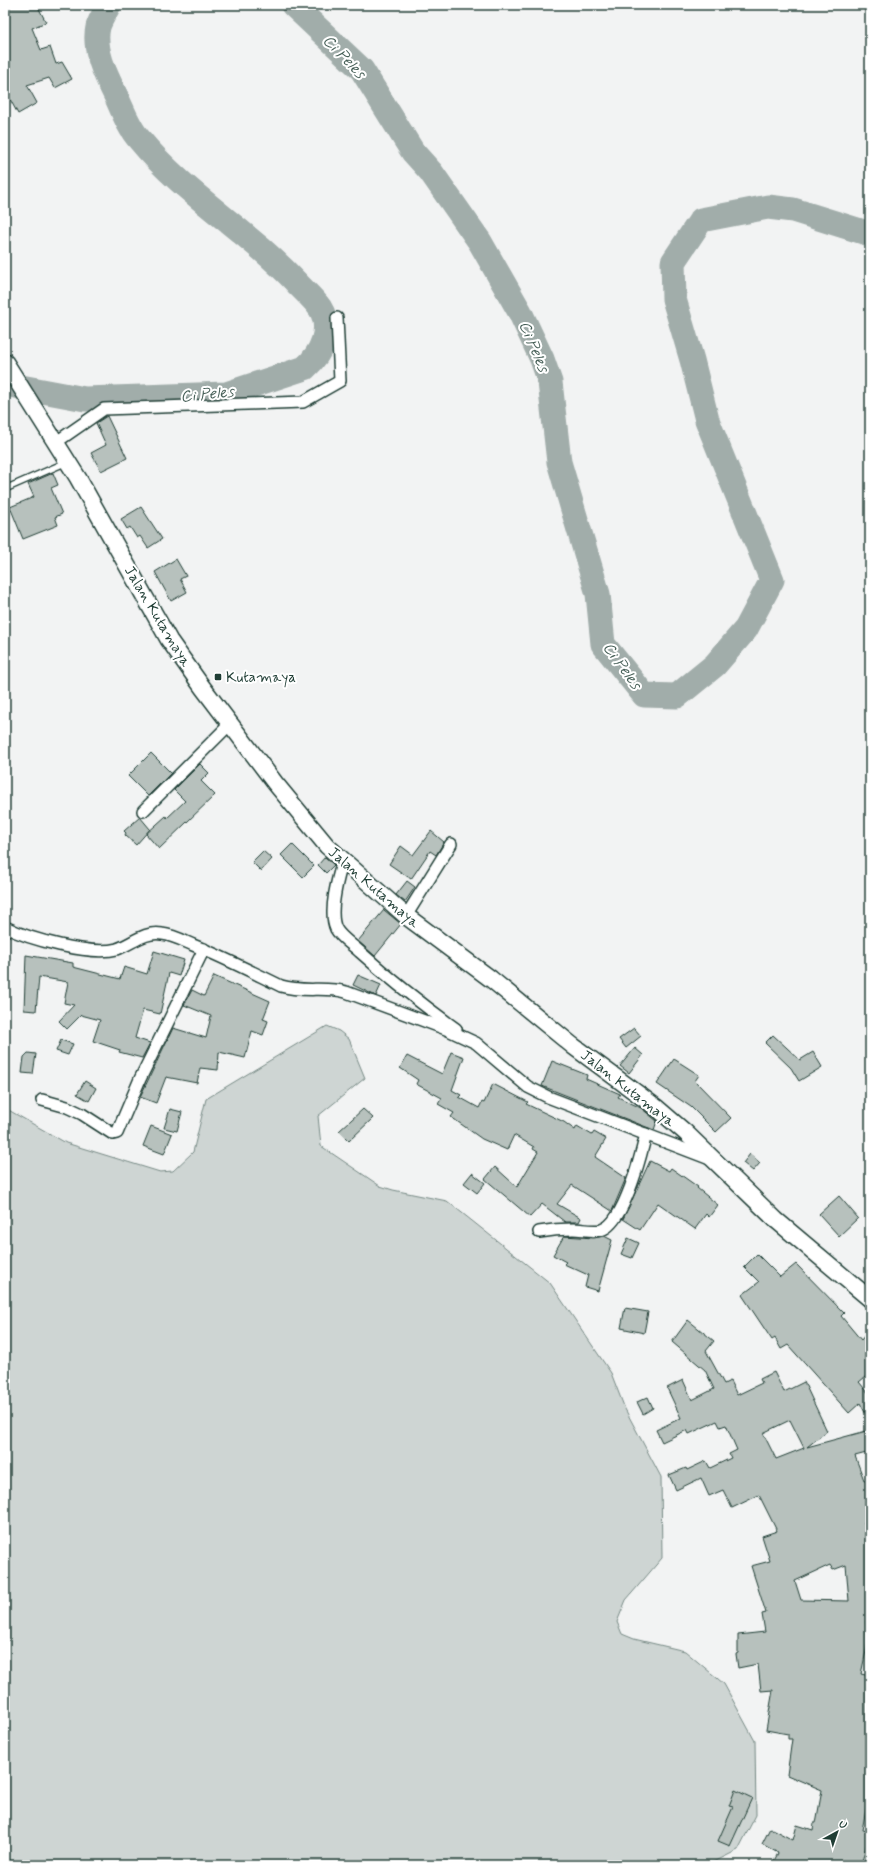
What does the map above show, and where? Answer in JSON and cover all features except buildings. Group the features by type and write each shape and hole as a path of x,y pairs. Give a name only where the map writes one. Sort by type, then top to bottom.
{"main road":[{"name":"Jalan Kutamaya","path":"5,362 67,462 169,640 230,724 328,846 406,916 491,979 573,1046 657,1108 716,1161 776,1220 870,1299"}],"street":[{"path":"55,443 104,409 303,402 340,381 337,318"},
{"path":"143,811 230,724"},
{"path":"406,916 451,844"},
{"path":"343,860 336,886 334,904 336,928 377,968 442,1019 491,1054 528,1087 548,1097 716,1161"},
{"path":"5,927 27,937 88,950 101,951 116,949 140,937 150,934 162,934 204,949 281,986 292,989 335,989 346,992 460,1035 476,1043"},
{"path":"42,1100 67,1107 82,1114 110,1133 118,1133 140,1078 204,949"},
{"path":"539,1232 557,1229 600,1230 608,1226 622,1207 634,1180 646,1134"}],"lane":[{"path":"5,489 67,462"}],"shaded area":[{"path":"327,1026 339,1031 349,1039 365,1078 318,1116 321,1146 380,1186 447,1201 550,1283 611,1373 625,1409 661,1477 662,1558 626,1600 617,1622 622,1634 634,1639 685,1651 724,1684 755,1741 756,1815 738,1850 708,1865 5,1865 5,1108 66,1143 160,1172 173,1171 193,1152 206,1099"}],"waterway":[{"name":"Ci Peles","path":"5,384 85,399 226,394 305,368 316,356 323,341 325,333 324,316 315,301 257,245 176,177 157,159 135,134 107,78 97,44 98,27 109,5"},
{"name":"Ci Peles","path":"293,5 362,70 413,152 431,172 480,242 520,312 542,359 550,382 559,462 598,594 603,644 644,695 677,696 715,665 746,629 772,580 707,420 692,360 674,299 673,262 701,220 768,207 793,210 870,234"}],"place":[{"name":"Kutamaya","path":"218,677"}]}
